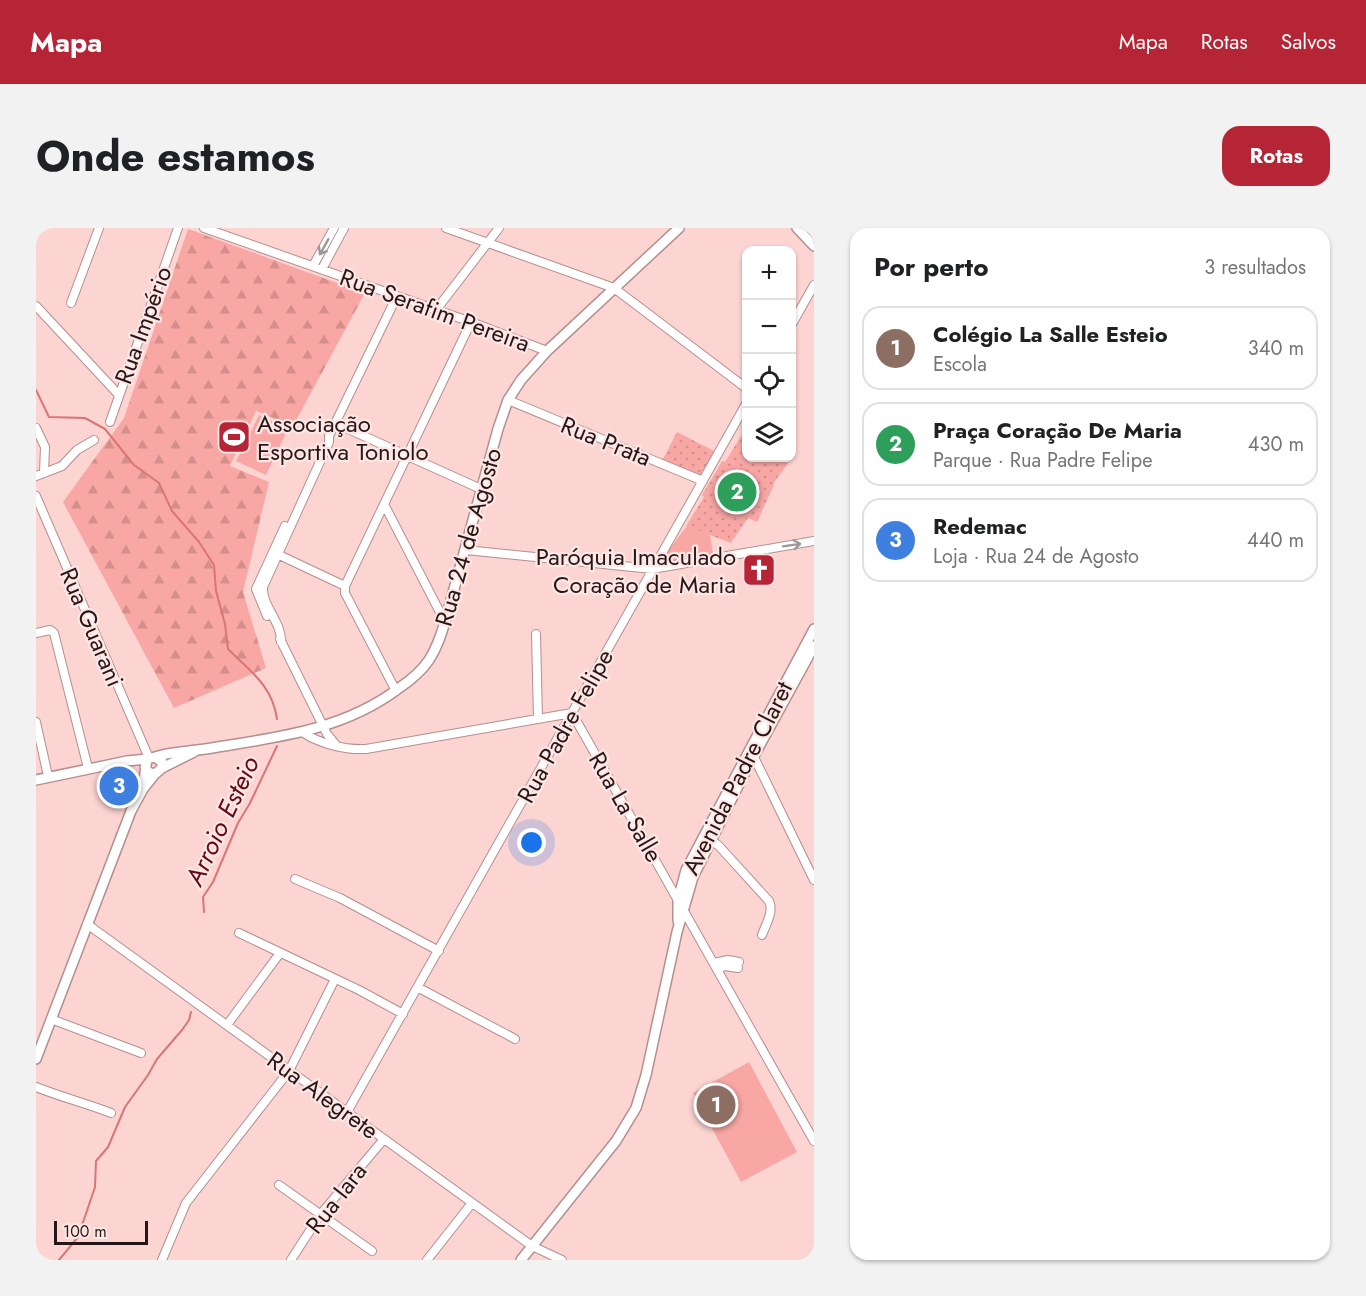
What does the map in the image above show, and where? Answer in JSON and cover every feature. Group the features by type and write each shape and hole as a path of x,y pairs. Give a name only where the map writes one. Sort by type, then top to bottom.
{"main road":[{"name":"Rua 24 de Agosto","path":"143,789 148,761 171,752 196,751 325,726 361,712 417,675 436,648 445,622 508,400 521,380 547,351 679,228"},
{"path":"797,228 814,246"},
{"name":"Avenida Padre Claret","path":"521,1260 616,1141 636,1108 646,1075 677,932 693,877 814,629"},
{"name":"Avenida Padre Claret","path":"761,737 813,654"},
{"name":"Rua 24 de Agosto","path":"37,1055 130,811 143,789 158,771 196,751"},
{"name":"Avenida Padre Claret","path":"677,932 678,900 686,870 751,759"},
{"path":"36,780 127,761 148,761 162,762 158,771 148,772 148,761"}],"street":[{"path":"71,303 99,228"},
{"name":"Rua Império","path":"110,422 178,228"},
{"name":"Rua Serafim Pereira","path":"204,228 547,351"},
{"path":"313,266 334,228"},
{"path":"322,269 344,228"},
{"path":"446,228 614,288 742,384"},
{"path":"436,310 499,228"},
{"path":"796,317 814,285"},
{"path":"336,745 329,738 325,726 261,605 260,588 335,423 397,296"},
{"path":"36,306 118,394"},
{"path":"396,691 345,593 345,586 471,322"},
{"name":"Rua Prata","path":"508,400 703,481"},
{"name":"Rua Padre Felipe","path":"348,1112 745,408"},
{"path":"335,423 483,490"},
{"path":"36,428 45,447 40,474"},
{"path":"40,474 62,466 77,450 94,440"},
{"name":"Rua Guarani","path":"36,496 148,761"},
{"path":"385,506 445,622"},
{"path":"466,550 652,569 814,541"},
{"path":"276,554 345,586"},
{"path":"36,633 50,630 54,633 88,768"},
{"path":"536,634 538,719"},
{"path":"302,732 312,738 336,745 366,749 572,713"},
{"name":"Rua La Salle","path":"572,713 814,1141"},
{"path":"36,722 48,776"},
{"path":"751,759 814,880"},
{"path":"710,840 718,845 772,907 762,935"},
{"path":"295,879 340,898 439,951"},
{"name":"Rua Alegrete","path":"87,924 532,1246 562,1260"},
{"path":"239,933 403,1014"},
{"path":"227,1025 280,953"},
{"path":"716,966 728,960 739,965"},
{"path":"162,1260 186,1203 288,1071 335,979"},
{"path":"418,988 515,1039"},
{"path":"51,1019 141,1053"},
{"path":"36,1087 58,1097 71,1098 111,1113"},
{"name":"Rua Iara","path":"291,1260 320,1215 384,1139"},
{"path":"279,1185 372,1251"},
{"path":"427,1260 472,1203"}],"green space":[{"path":"188,229 365,293 293,426 256,411 230,466 269,482 243,592 266,668 174,708 63,502 124,418"},
{"path":"259,415 288,429 266,475 236,461"},
{"path":"677,432 716,452 702,478 662,461"},
{"path":"742,434 742,462 789,462 773,484 757,522 748,518 731,543 686,526 722,461 725,462"},
{"path":"687,526 710,535 713,554 658,564"},
{"path":"749,1062 797,1152 741,1182 693,1093"}],"waterway":[{"name":"Arroio Esteio","path":"36,390 49,417 85,418 105,429 134,465 159,483 172,511 199,542 214,565 216,591 225,624 228,649 265,688 277,719"},
{"name":"Arroio Esteio","path":"204,912 203,897 213,882 238,823 277,746"},
{"name":"Arroio Esteio","path":"59,1260 78,1237 95,1187 96,1161 108,1147 125,1107 157,1059 189,1020 191,1012"}],"place":[{"name":"Associação Esportiva Toniolo","path":"234,437"},
{"name":"Praça Coração De Maria","path":"737,492"},
{"name":"Paróquia Imaculado Coração de Maria","path":"759,570"},
{"name":"Redemac","path":"119,786"},
{"name":"Colégio La Salle Esteio","path":"716,1105"}]}
